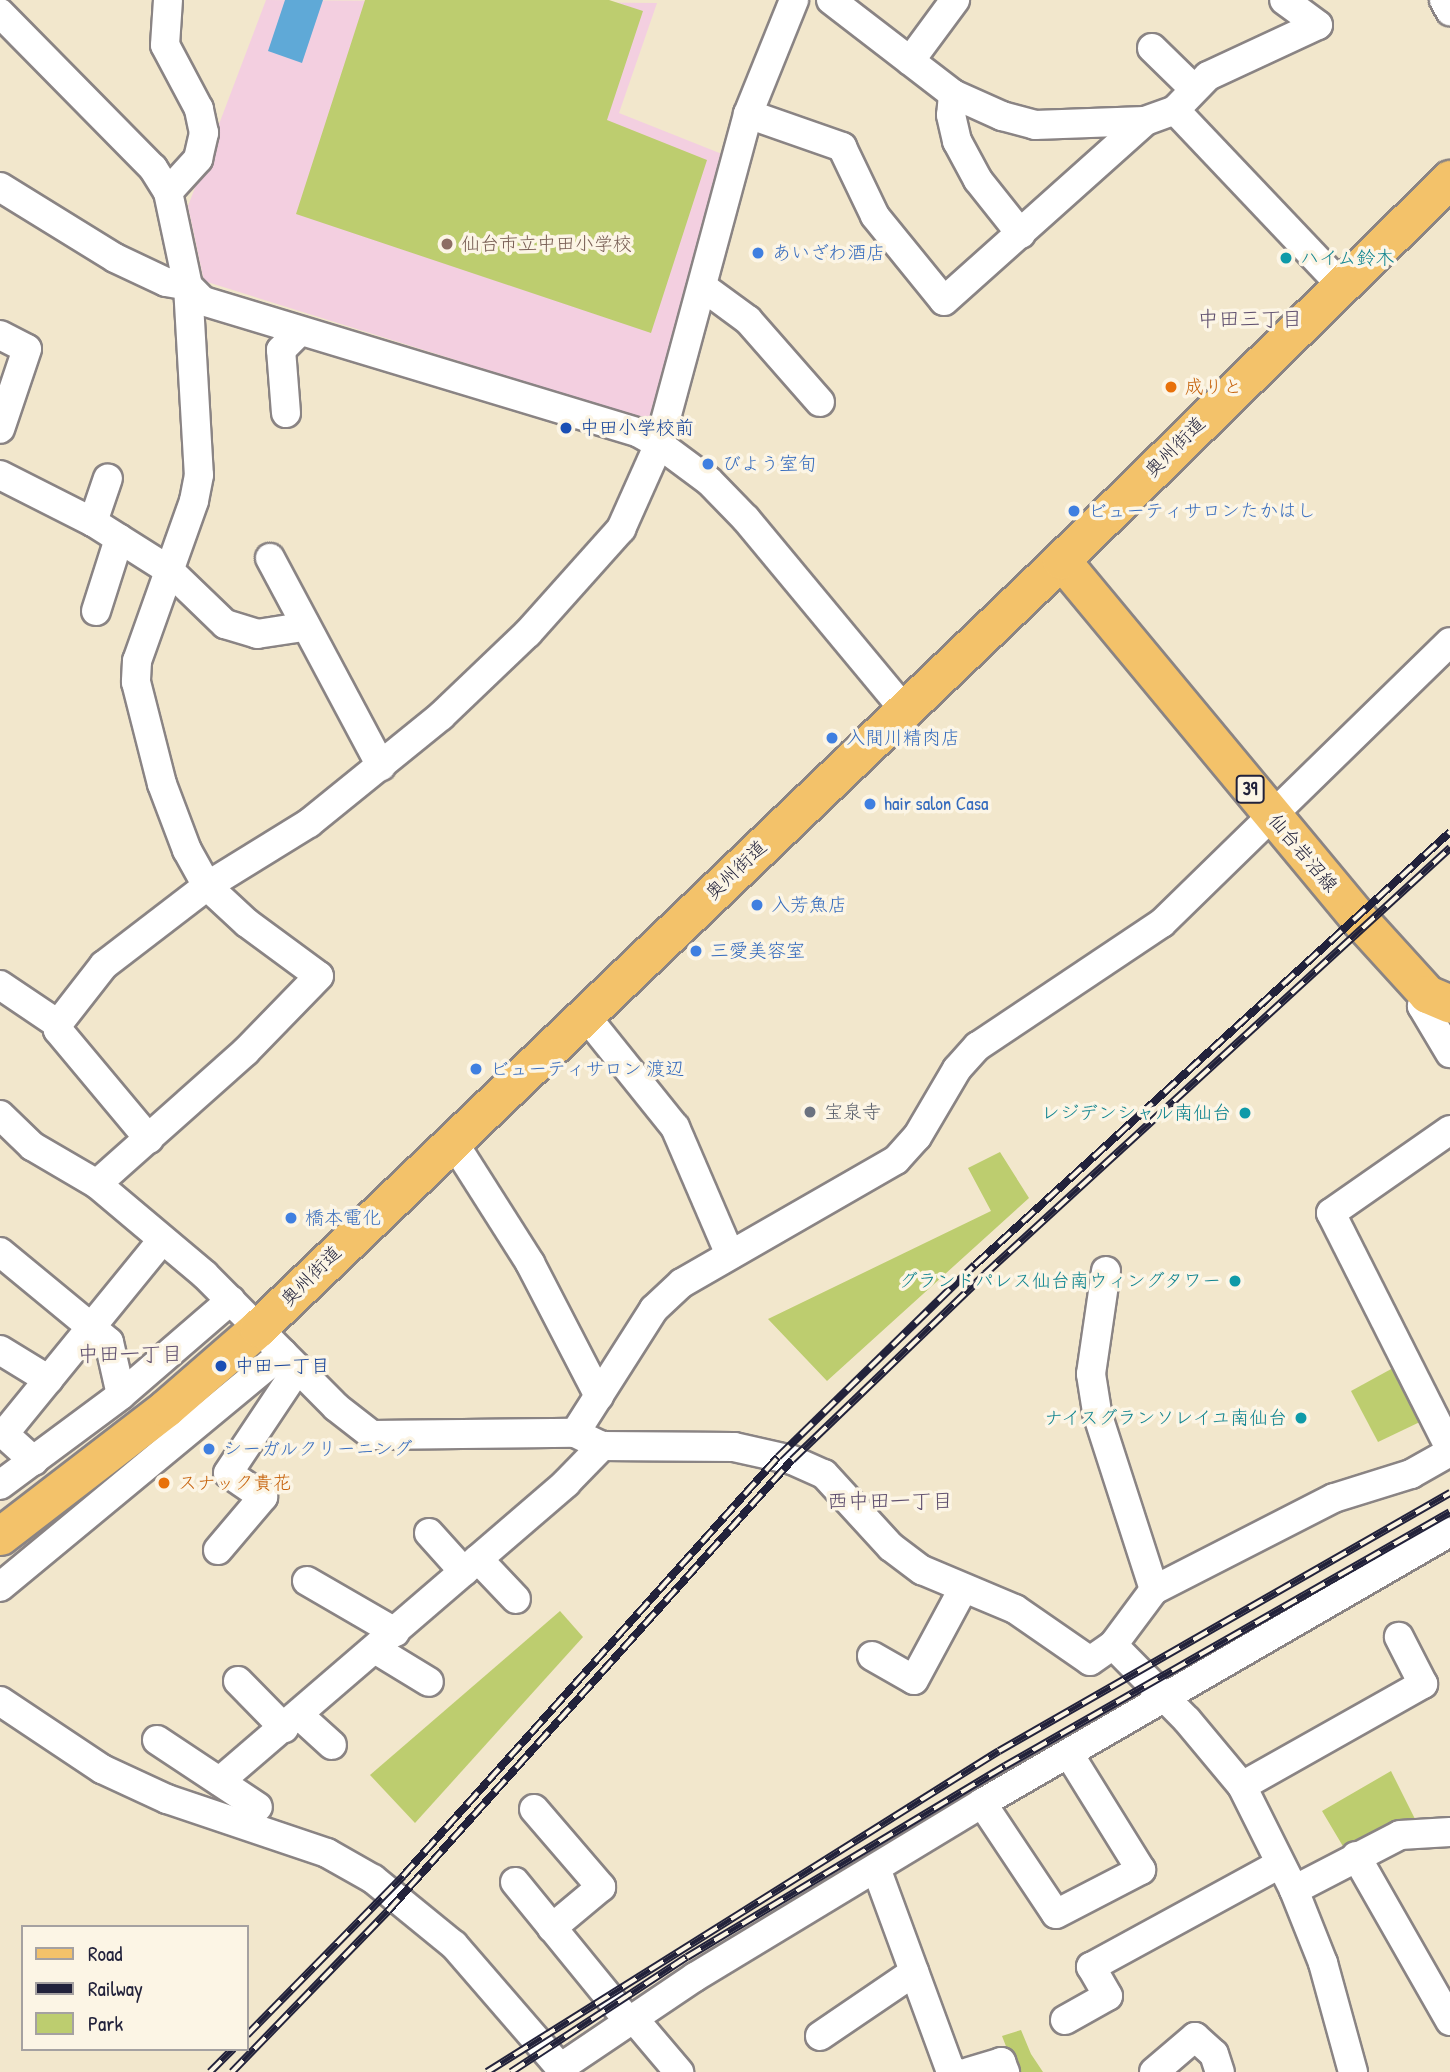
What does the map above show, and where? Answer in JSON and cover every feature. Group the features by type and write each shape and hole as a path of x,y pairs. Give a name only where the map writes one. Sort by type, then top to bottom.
{"main road":[{"name":"奥州街道","path":"0,1536 166,1408 280,1350 453,1140 1061,560 1450,178"},
{"name":"仙台岩沼線","path":"1061,560 1271,815 1439,999"}],"street":[{"path":"168,0 165,46 199,109 204,133 198,159 168,192"},
{"path":"149,1139 58,1030 58,1024 104,965 207,886 309,823 440,716 527,633 621,528 659,443 748,114 794,0"},
{"path":"831,0 953,94 1034,125 1145,121 1175,110 1194,89 1225,66 1278,47 1318,25 1284,0"},
{"path":"910,61 955,0"},
{"path":"1444,0 1450,11"},
{"path":"0,13 153,169 168,192 188,286 199,475 137,661 136,682 162,784 187,850 207,886 247,923 319,976 245,1052 97,1184"},
{"path":"1152,48 1194,89"},
{"path":"953,94 951,115 957,141 978,180 1021,234"},
{"path":"1175,110 1340,284"},
{"path":"748,114 842,147 875,216 944,300 1145,121"},
{"path":"0,187 115,258 166,282 188,286 203,301 639,433 659,443 709,481 746,519 904,709"},
{"path":"703,287 748,320 820,402"},
{"path":"286,414 282,351 299,332"},
{"path":"0,335 27,349 0,429"},
{"path":"0,475 93,522 169,570 225,624 257,634 303,627"},
{"path":"93,522 108,478"},
{"path":"96,611 119,539"},
{"path":"270,558 303,627 381,766"},
{"path":"575,1433 654,1309 682,1283 896,1160 917,1137 957,1069 978,1046 1162,923 1450,642"},
{"path":"0,985 58,1024"},
{"path":"1439,999 1422,1006 1450,1053"},
{"path":"584,1014 675,1127 730,1255"},
{"path":"0,1115 32,1146 97,1184 231,1300 336,1407 372,1435 575,1433 602,1446 734,1447 816,1468 891,1547 922,1570 1015,1609 1090,1661 1113,1645 1154,1590 1334,1498 1411,1474 1450,1450 1331,1213 1450,1129"},
{"path":"453,1140 530,1263 599,1395"},
{"path":"34,1461 4,1434 93,1330 162,1240"},
{"path":"0,1252 109,1342 121,1395"},
{"path":"1106,1271 1091,1374 1097,1413 1154,1590"},
{"path":"0,1485 121,1395 231,1300"},
{"path":"0,1350 49,1380"},
{"path":"218,1550 263,1497 228,1473 280,1350"},
{"path":"0,1587 280,1350"},
{"path":"220,1781 292,1722 602,1446"},
{"path":"429,1532 516,1599"},
{"path":"0,1702 103,1769 167,1798 327,1853 373,1879 454,1945 562,2070 631,2020 982,1803 1450,1532"},
{"path":"307,1581 385,1640 429,1682"},
{"path":"872,1656 914,1680 963,1589"},
{"path":"1242,1786 1423,1684 1399,1637"},
{"path":"1113,1645 1164,1696 1242,1786 1294,1890 1323,1963 1353,2072"},
{"path":"238,1681 292,1722 331,1745"},
{"path":"158,1740 258,1807"},
{"path":"982,1803 1056,1913 1141,1870 1069,1754"},
{"path":"534,1809 601,1887 552,1928"},
{"path":"1294,1890 1400,1835 1450,1832"},
{"path":"1356,1856 1450,2021"},
{"path":"1065,2020 1108,1996 1091,1967 1280,1864"},
{"path":"876,1868 950,2069 956,2072"},
{"path":"515,1882 631,2020 679,2072"},
{"path":"820,2036 914,1972"},
{"path":"1154,2072 1195,2037 1214,2054 1220,2072"},
{"path":"969,2072 1001,2062 1005,2072"}],"shaded area":[{"name":"仙台市立中田小学校","path":"266,0 657,3 619,113 722,154 650,421 204,281 188,206"}],"green space":[{"path":"365,0 609,0 643,11 607,120 707,160 651,333 296,214"},
{"path":"1000,1152 1029,1198 827,1381 768,1319 991,1211 968,1168"},
{"path":"1393,1368 1422,1421 1378,1442 1351,1391"},
{"path":"560,1611 583,1637 415,1823 370,1775"},
{"path":"1391,1771 1416,1821 1392,1824 1344,1848 1322,1811"},
{"path":"1021,2030 1031,2054 1043,2072 1016,2072 1002,2036"}],"water":[{"path":"285,0 323,0 302,63 268,51"}],"railway":[{"path":"248,2034 403,1876 778,1457 975,1265 1450,832"},
{"path":"232,2072 388,1911 792,1460 985,1274 1450,848"},
{"path":"487,2072 999,1751 1450,1493"},
{"path":"511,2072 687,1957 1005,1766 1450,1512"},
{"path":"210,2072 231,2051"}],"place":[{"name":"仙台市立中田小学校","path":"447,244"},
{"name":"あいざわ酒店","path":"758,253"},
{"name":"ハイム鈴木","path":"1286,258"},
{"name":"成りと","path":"1171,387"},
{"name":"中田小学校前","path":"566,428"},
{"name":"びよう室旬","path":"708,464"},
{"name":"ビューティサロンたかはし","path":"1074,511"},
{"name":"入間川精肉店","path":"832,738"},
{"name":"hair salon Casa","path":"870,804"},
{"name":"入芳魚店","path":"757,905"},
{"name":"三愛美容室","path":"696,951"},
{"name":"ビューティサロン 渡辺","path":"476,1069"},
{"name":"宝泉寺","path":"810,1112"},
{"name":"レジデンシャル南仙台","path":"1245,1113"},
{"name":"橋本電化","path":"291,1218"},
{"name":"グランドパレス仙台南ウィングタワー","path":"1235,1281"},
{"name":"中田一丁目","path":"221,1366"},
{"name":"ナイスグランソレイユ南仙台","path":"1301,1418"},
{"name":"シーガルクリーニング","path":"209,1449"},
{"name":"スナック貴花","path":"164,1483"}],"district":[{"name":"中田三丁目","path":"1250,319"},
{"name":"中田一丁目","path":"130,1354"},
{"name":"西中田一丁目","path":"890,1501"}]}
